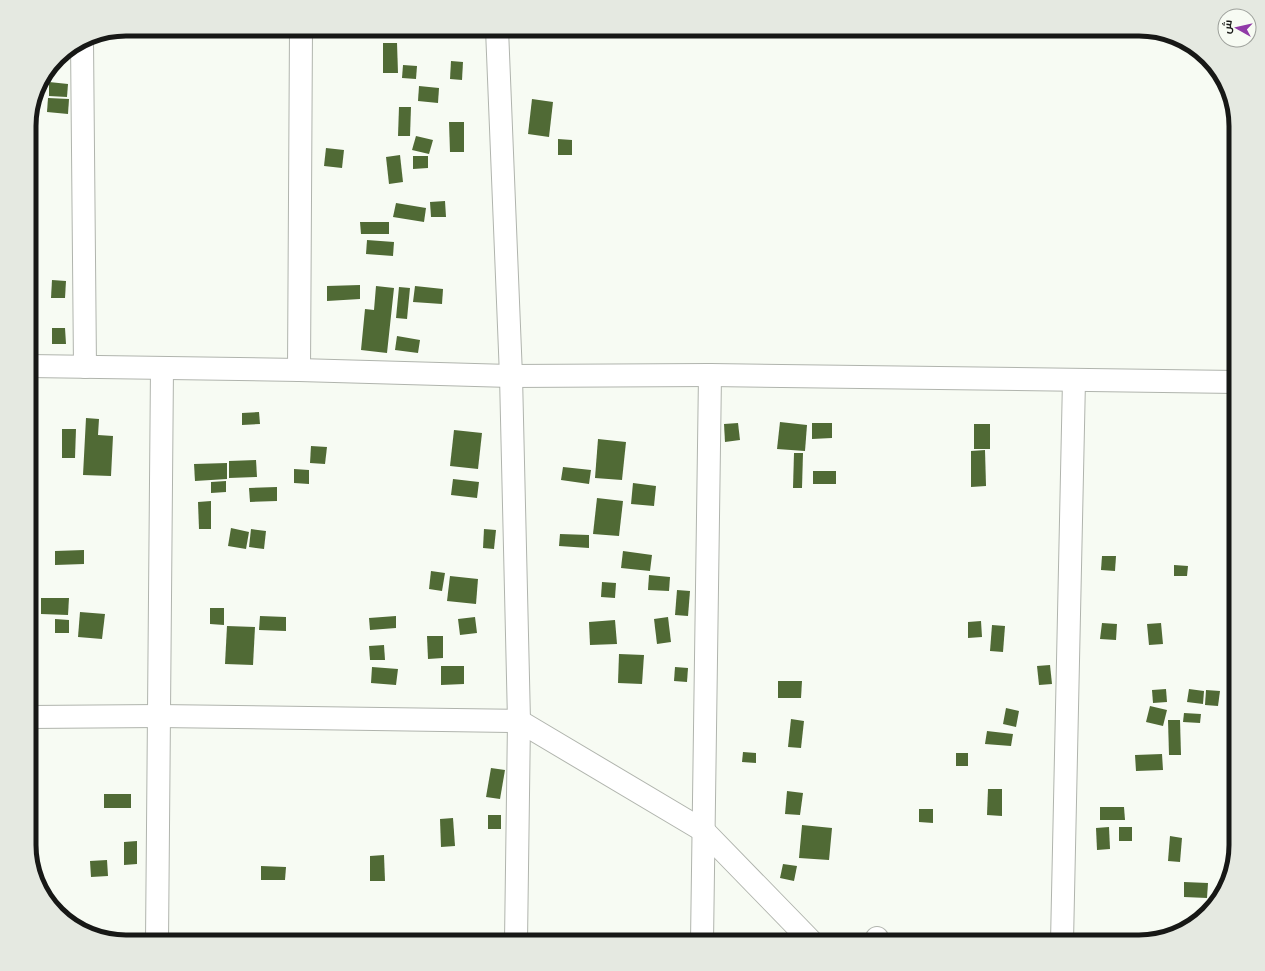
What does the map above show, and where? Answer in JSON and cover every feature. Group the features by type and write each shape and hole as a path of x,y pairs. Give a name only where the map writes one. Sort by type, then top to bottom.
{"street":[{"path":"299,370 301,36"},
{"path":"497,36 511,376 519,721 516,935"},
{"path":"82,47 85,367"},
{"path":"36,366 299,370 511,376 710,375 1229,382"},
{"path":"157,935 162,368"},
{"path":"702,935 710,375"},
{"path":"1062,935 1074,380"},
{"path":"36,718 159,716 519,721 704,831 805,935"}],"building":[{"path":"402,36 417,36 417,38"},
{"path":"383,43 397,43 398,73 383,73"},
{"path":"451,61 463,62 462,80 450,79"},
{"path":"403,65 417,66 416,79 402,78"},
{"path":"49,82 68,84 67,97 49,96"},
{"path":"419,86 439,88 438,103 418,101"},
{"path":"48,98 69,99 68,114 47,112"},
{"path":"532,99 553,102 549,137 528,134"},
{"path":"399,107 411,107 410,136 398,136"},
{"path":"449,122 464,122 464,152 450,152"},
{"path":"416,136 433,140 429,154 412,150"},
{"path":"558,139 572,140 572,155 558,155"},
{"path":"326,148 344,150 342,168 324,166"},
{"path":"400,155 403,182 389,184 386,157"},
{"path":"413,156 428,156 428,168 413,169"},
{"path":"445,201 446,217 431,217 430,202"},
{"path":"396,203 426,208 424,222 393,217"},
{"path":"360,222 389,222 389,234 361,234"},
{"path":"367,240 394,242 393,256 366,254"},
{"path":"52,280 66,281 65,298 51,298"},
{"path":"360,285 360,299 327,301 327,286"},
{"path":"376,286 394,288 387,353 361,350 365,309 374,310"},
{"path":"415,286 443,289 442,304 413,302"},
{"path":"399,287 410,288 407,319 396,318"},
{"path":"52,328 65,328 66,344 52,344"},
{"path":"397,336 420,340 418,353 395,350"},
{"path":"259,412 260,424 242,425 242,413"},
{"path":"86,418 99,419 98,435 113,436 111,476 83,475"},
{"path":"780,422 807,425 805,451 777,449"},
{"path":"738,423 740,440 725,442 724,424"},
{"path":"812,423 832,423 832,438 812,439"},
{"path":"974,424 990,424 990,449 974,449"},
{"path":"62,429 76,429 75,458 62,458"},
{"path":"454,430 482,433 478,469 450,466"},
{"path":"598,439 626,442 622,480 595,478"},
{"path":"311,446 327,447 325,464 310,463"},
{"path":"985,450 986,486 971,487 971,451"},
{"path":"794,453 803,453 802,488 793,488"},
{"path":"256,460 257,477 229,478 229,461"},
{"path":"227,463 227,479 195,481 194,464"},
{"path":"563,467 591,470 589,484 561,480"},
{"path":"294,469 309,470 309,484 294,483"},
{"path":"813,471 836,471 836,484 813,484"},
{"path":"453,479 479,482 477,498 451,495"},
{"path":"226,481 226,492 211,493 211,482"},
{"path":"633,483 656,486 654,506 631,504"},
{"path":"277,487 277,501 250,502 249,488"},
{"path":"597,498 623,501 619,536 593,534"},
{"path":"211,501 211,529 199,529 198,502"},
{"path":"231,528 249,532 246,549 228,546"},
{"path":"251,529 266,531 264,549 249,547"},
{"path":"484,529 496,530 494,549 483,548"},
{"path":"560,534 589,535 589,548 559,546"},
{"path":"84,550 84,564 55,565 55,551"},
{"path":"623,551 652,555 650,571 621,568"},
{"path":"1102,556 1116,556 1115,571 1101,570"},
{"path":"1174,565 1188,566 1187,576 1174,576"},
{"path":"431,571 445,573 442,591 429,589"},
{"path":"649,575 670,577 669,591 648,590"},
{"path":"450,576 478,579 476,604 447,601"},
{"path":"602,582 616,583 615,598 601,597"},
{"path":"677,590 690,591 688,616 675,615"},
{"path":"41,598 69,598 68,615 41,614"},
{"path":"210,608 224,608 224,625 210,624"},
{"path":"80,612 105,614 102,639 78,637"},
{"path":"260,616 286,617 286,631 259,630"},
{"path":"396,616 396,628 370,630 369,618"},
{"path":"475,617 477,633 460,635 458,619"},
{"path":"668,617 671,642 657,644 654,619"},
{"path":"55,619 69,620 69,633 55,633"},
{"path":"615,620 617,644 590,645 589,622"},
{"path":"981,621 982,637 968,638 968,622"},
{"path":"1102,623 1117,624 1116,640 1100,639"},
{"path":"1161,623 1163,644 1149,645 1147,624"},
{"path":"992,625 1005,626 1003,652 990,651"},
{"path":"227,626 255,627 253,665 225,664"},
{"path":"427,636 443,636 443,658 428,659"},
{"path":"384,645 385,660 370,660 369,646"},
{"path":"619,654 644,655 642,684 618,683"},
{"path":"1050,665 1052,684 1039,685 1037,666"},
{"path":"441,666 464,666 464,684 441,685"},
{"path":"372,667 398,669 396,685 371,683"},
{"path":"675,667 688,668 687,682 674,681"},
{"path":"778,681 802,681 801,698 778,698"},
{"path":"1166,689 1167,702 1153,703 1152,690"},
{"path":"1189,689 1204,691 1203,704 1187,702"},
{"path":"1206,690 1220,691 1218,706 1205,705"},
{"path":"1150,706 1167,710 1163,726 1146,722"},
{"path":"1006,708 1019,711 1016,727 1003,724"},
{"path":"1184,713 1201,714 1200,723 1183,722"},
{"path":"791,719 804,721 801,748 788,747"},
{"path":"1168,720 1180,720 1181,755 1169,755"},
{"path":"987,731 1013,734 1011,746 985,744"},
{"path":"743,752 756,753 756,763 742,762"},
{"path":"956,753 968,753 968,766 956,766"},
{"path":"1162,754 1163,770 1136,771 1135,755"},
{"path":"491,768 505,770 500,799 486,797"},
{"path":"988,789 1002,789 1002,816 987,815"},
{"path":"787,791 803,793 800,815 785,814"},
{"path":"104,794 131,794 131,808 104,808"},
{"path":"1100,807 1124,807 1125,820 1100,820"},
{"path":"919,809 933,809 933,823 919,822"},
{"path":"488,815 501,815 501,829 488,829"},
{"path":"453,818 455,846 441,847 440,819"},
{"path":"802,825 832,828 829,860 799,858"},
{"path":"1109,827 1110,849 1097,850 1096,828"},
{"path":"1119,827 1132,827 1132,841 1119,841"},
{"path":"1170,836 1182,838 1180,862 1168,861"},
{"path":"137,841 137,864 124,865 124,842"},
{"path":"384,855 385,881 370,881 370,856"},
{"path":"107,860 108,876 91,877 90,861"},
{"path":"783,864 797,866 794,881 780,878"},
{"path":"261,866 286,867 285,880 261,880"},
{"path":"1184,882 1208,883 1207,898 1184,897"}]}
